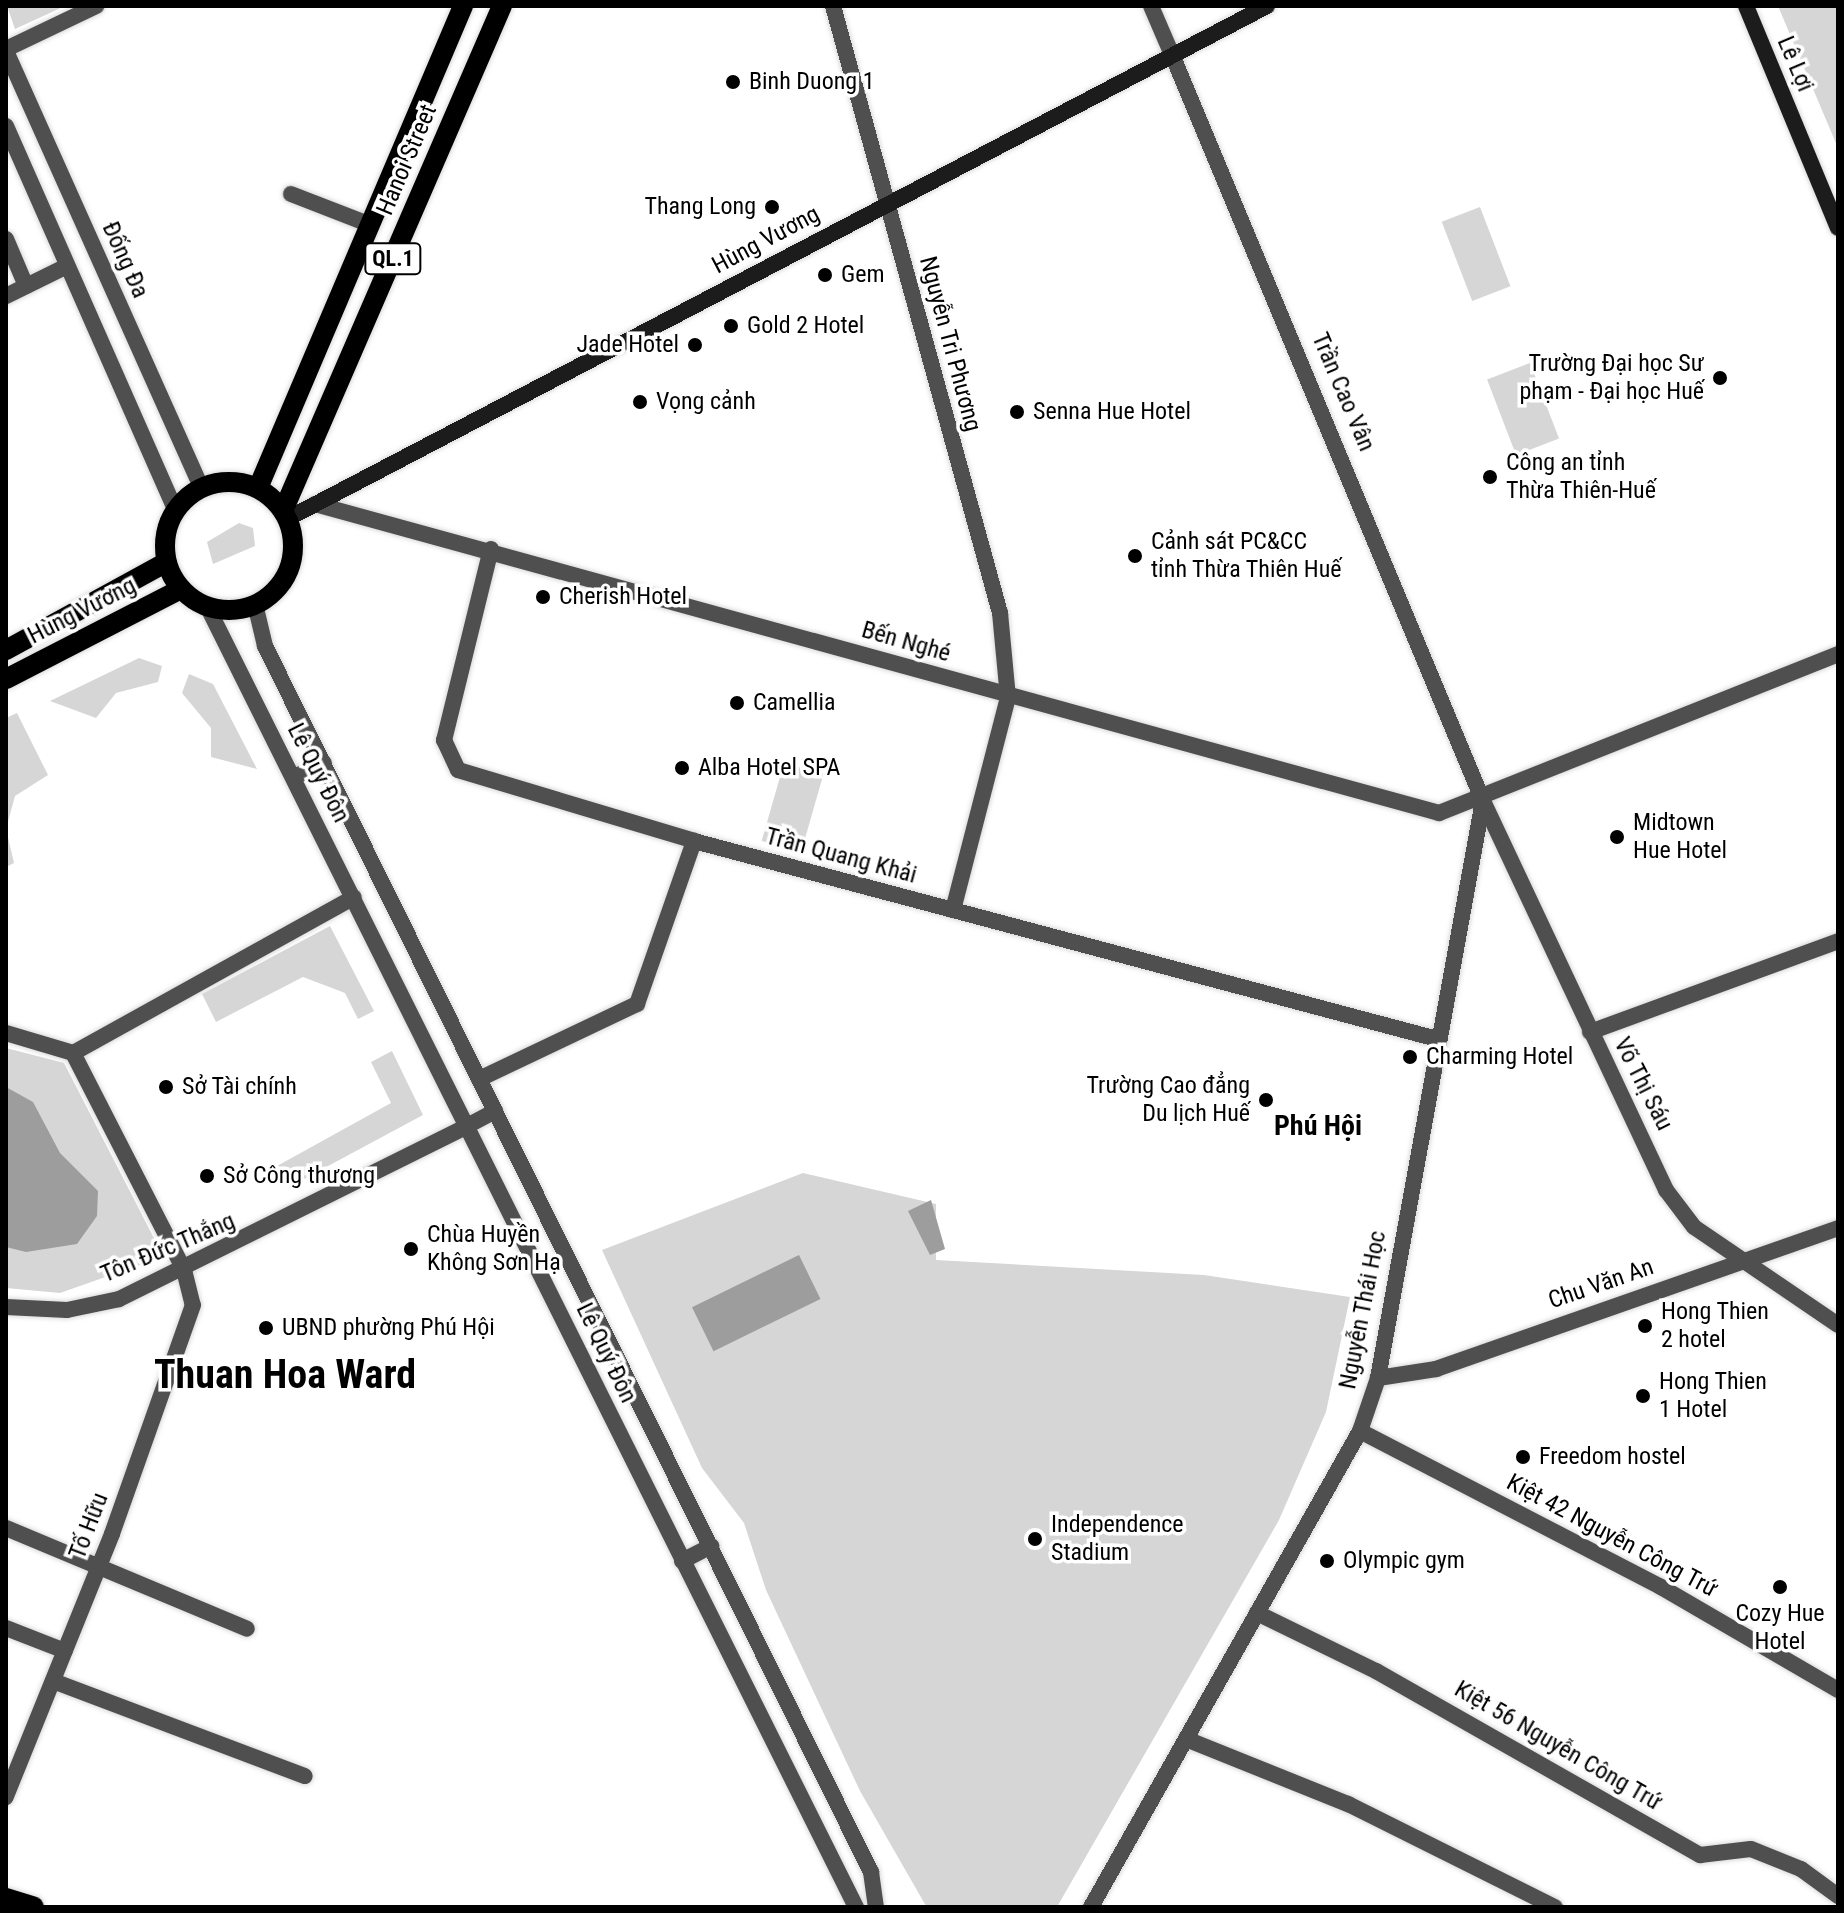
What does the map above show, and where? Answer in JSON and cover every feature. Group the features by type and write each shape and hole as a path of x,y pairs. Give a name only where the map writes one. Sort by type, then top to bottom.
{"highway":[{"path":"6,1899 33,1907"}],"main road":[{"name":"Hanoi Street","path":"258,488 463,6"},
{"name":"Hanoi Street","path":"285,515 502,6"},
{"name":"Hùng Vương","path":"285,515 315,504 1267,6"},
{"name":"Lê Lợi","path":"1746,6 1838,228"},
{"path":"255,604 207,606 181,589 167,562 175,510 201,487 239,482 258,488 285,515"},
{"name":"QL.1","path":"255,604 288,569 285,515"},
{"name":"Hùng Vương","path":"6,650 167,562"},
{"name":"Hùng Vương","path":"6,679 181,589"}],"street":[{"path":"6,50 96,6"},
{"name":"Nguyễn Tri Phương","path":"833,6 1000,613 1008,697 953,910"},
{"name":"Trần Cao Vân","path":"1151,6 1483,801"},
{"name":"Đống Đa","path":"6,50 201,487"},
{"path":"6,126 175,510"},
{"path":"291,194 371,225"},
{"path":"6,239 26,286"},
{"path":"6,296 67,266"},
{"name":"Bến Nghé","path":"315,504 491,549 1008,697 1439,813 1483,801 1838,654"},
{"name":"Trần Quang Khải","path":"491,549 444,740 458,770 694,841 1437,1039"},
{"name":"Lê Quý Đôn","path":"255,604 265,646 871,1872 876,1907"},
{"name":"Lê Quý Đôn","path":"207,606 856,1907"},
{"path":"294,777 324,763"},
{"name":"Võ Thị Sáu","path":"1483,801 1666,1190 1694,1227 1742,1263 1838,1325"},
{"name":"Nguyễn Thái Học","path":"1091,1907 1360,1431 1378,1378 1437,1039 1483,801"},
{"path":"479,1079 637,1004 694,841"},
{"path":"6,1033 73,1053 354,897"},
{"path":"1590,1032 1838,941"},
{"name":"Tố Hữu","path":"6,1797 99,1566 193,1317 184,1270 73,1053"},
{"name":"Tôn Đức Thắng","path":"6,1307 67,1310 119,1299 184,1270 495,1111"},
{"name":"Chu Văn An","path":"1378,1378 1436,1369 1838,1228"},
{"name":"Kiệt 42 Nguyễn Công Trứ","path":"1360,1431 1661,1587 1838,1690"},
{"path":"6,1528 247,1629"},
{"path":"682,1561 711,1546"},
{"name":"Kiệt 56 Nguyễn Công Trứ","path":"1257,1613 1376,1671 1700,1855 1751,1849 1801,1869 1838,1896"},
{"path":"6,1628 65,1651"},
{"path":"53,1681 305,1776"},
{"path":"1186,1739 1348,1804 1555,1907"}],"shaded area":[{"path":"7,6 65,6 15,29"},
{"path":"1778,6 1838,6 1838,148"},
{"path":"1480,207 1510,286 1472,301 1442,222"},
{"path":"1530,363 1559,439 1516,455 1487,379"},
{"path":"239,523 253,528 255,546 213,564 207,542"},
{"path":"139,658 162,666 158,682 116,693 96,718 50,701"},
{"path":"189,674 213,684 257,769 211,757 211,728 182,693"},
{"path":"17,713 48,775 15,796 6,829 6,718"},
{"path":"784,763 823,774 801,852 762,841"},
{"path":"6,829 14,863 6,867"},
{"path":"330,926 374,1011 358,1019 345,993 303,977 216,1022 202,994"},
{"path":"6,1048 64,1063 158,1246 154,1260 60,1293 6,1288"},
{"path":"392,1051 423,1115 289,1187 277,1166 391,1103 371,1062"},
{"path":"6,1087 33,1102 60,1153 98,1191 97,1216 77,1244 26,1252 6,1247"},
{"path":"803,1173 936,1204 936,1260 1204,1275 1350,1297 1326,1412 1279,1520 1057,1907 926,1906 860,1791 766,1590 744,1523 702,1468 602,1250"},
{"path":"931,1200 945,1249 930,1255 908,1211"},
{"path":"799,1255 820,1299 714,1351 692,1307"}],"place":[{"name":"Binh Duong 1","path":"733,82"},
{"name":"Thang Long","path":"772,207"},
{"name":"Gem","path":"825,275"},
{"name":"Gold 2 Hotel","path":"731,326"},
{"name":"Jade Hotel","path":"695,345"},
{"name":"Trường Đại học Sư phạm - Đại học Huế","path":"1720,378"},
{"name":"Vọng cảnh","path":"640,402"},
{"name":"Senna Hue Hotel","path":"1017,412"},
{"name":"Công an tỉnh Thừa Thiên-Huế","path":"1490,477"},
{"name":"Cảnh sát PC&CC tỉnh Thừa Thiên Huế","path":"1135,556"},
{"name":"Cherish Hotel","path":"543,597"},
{"name":"Camellia","path":"737,703"},
{"name":"Alba Hotel SPA","path":"682,768"},
{"name":"Midtown Hue Hotel","path":"1617,837"},
{"name":"Charming Hotel","path":"1410,1057"},
{"name":"Sở Tài chính","path":"166,1087"},
{"name":"Trường Cao đẳng Du lịch Huế","path":"1266,1100"},
{"name":"Sở Công thương","path":"207,1176"},
{"name":"Chùa Huyền Không Sơn Hạ","path":"411,1249"},
{"name":"Hong Thien 2 hotel","path":"1645,1326"},
{"name":"UBND phường Phú Hội","path":"266,1328"},
{"name":"Hong Thien 1 Hotel","path":"1643,1396"},
{"name":"Freedom hostel","path":"1523,1457"},
{"name":"Independence Stadium","path":"1035,1539"},
{"name":"Olympic gym","path":"1327,1561"},
{"name":"Cozy Hue Hotel","path":"1780,1587"}],"district":[{"name":"Phú Hội","path":"1318,1126"},
{"name":"Thuan Hoa Ward","path":"285,1375"}]}
